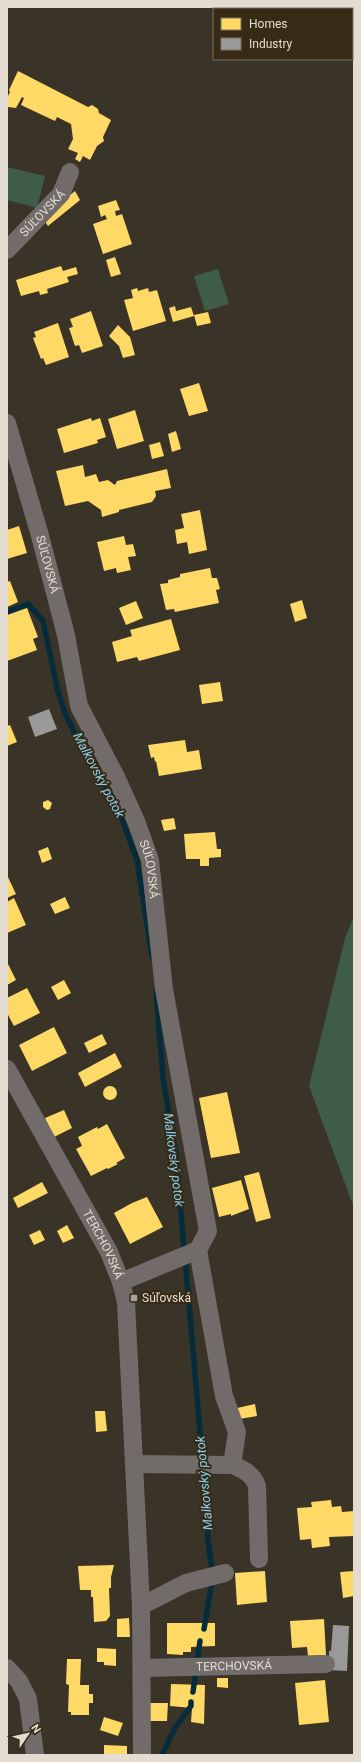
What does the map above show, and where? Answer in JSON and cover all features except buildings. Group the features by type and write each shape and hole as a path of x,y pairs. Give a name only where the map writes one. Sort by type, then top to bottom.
{"street":[{"name":"SÚĽOVSKÁ","path":"7,250 61,194 70,172"},
{"name":"SÚĽOVSKÁ","path":"7,423 39,532 66,635 79,706 116,777 136,821 150,860 164,989 208,1231 198,1250"},
{"name":"TERCHOVSKÁ","path":"7,1069 109,1252 121,1282 126,1302 141,1606 142,1755"},
{"path":"121,1282 198,1250 224,1396 237,1432 224,1464"},
{"path":"134,1464 224,1464 244,1470 255,1480 257,1486 259,1559"},
{"path":"141,1606 186,1583 225,1573"},
{"name":"TERCHOVSKÁ","path":"142,1668 326,1664"},
{"path":"7,1668 19,1681 28,1699 35,1755"}],"green space":[{"path":"7,167 45,176 37,208 7,200"},
{"path":"218,269 229,304 205,311 194,276"},
{"path":"354,916 354,1208 309,1086 345,938"}],"waterway":[{"name":"Malkovský potok","path":"7,612 28,604 43,621 58,692 65,713 74,732 118,808 137,860 152,957"},
{"name":"Malkovský potok","path":"156,991 163,1079 176,1155 206,1500 208,1541 213,1576 204,1629"},
{"name":"Malkovský potok","path":"193,1692 200,1641"},
{"name":"Malkovský potok","path":"162,1755 175,1728 191,1706 191,1702"}],"place":[{"name":"Súľovská","path":"134,1298"}]}
